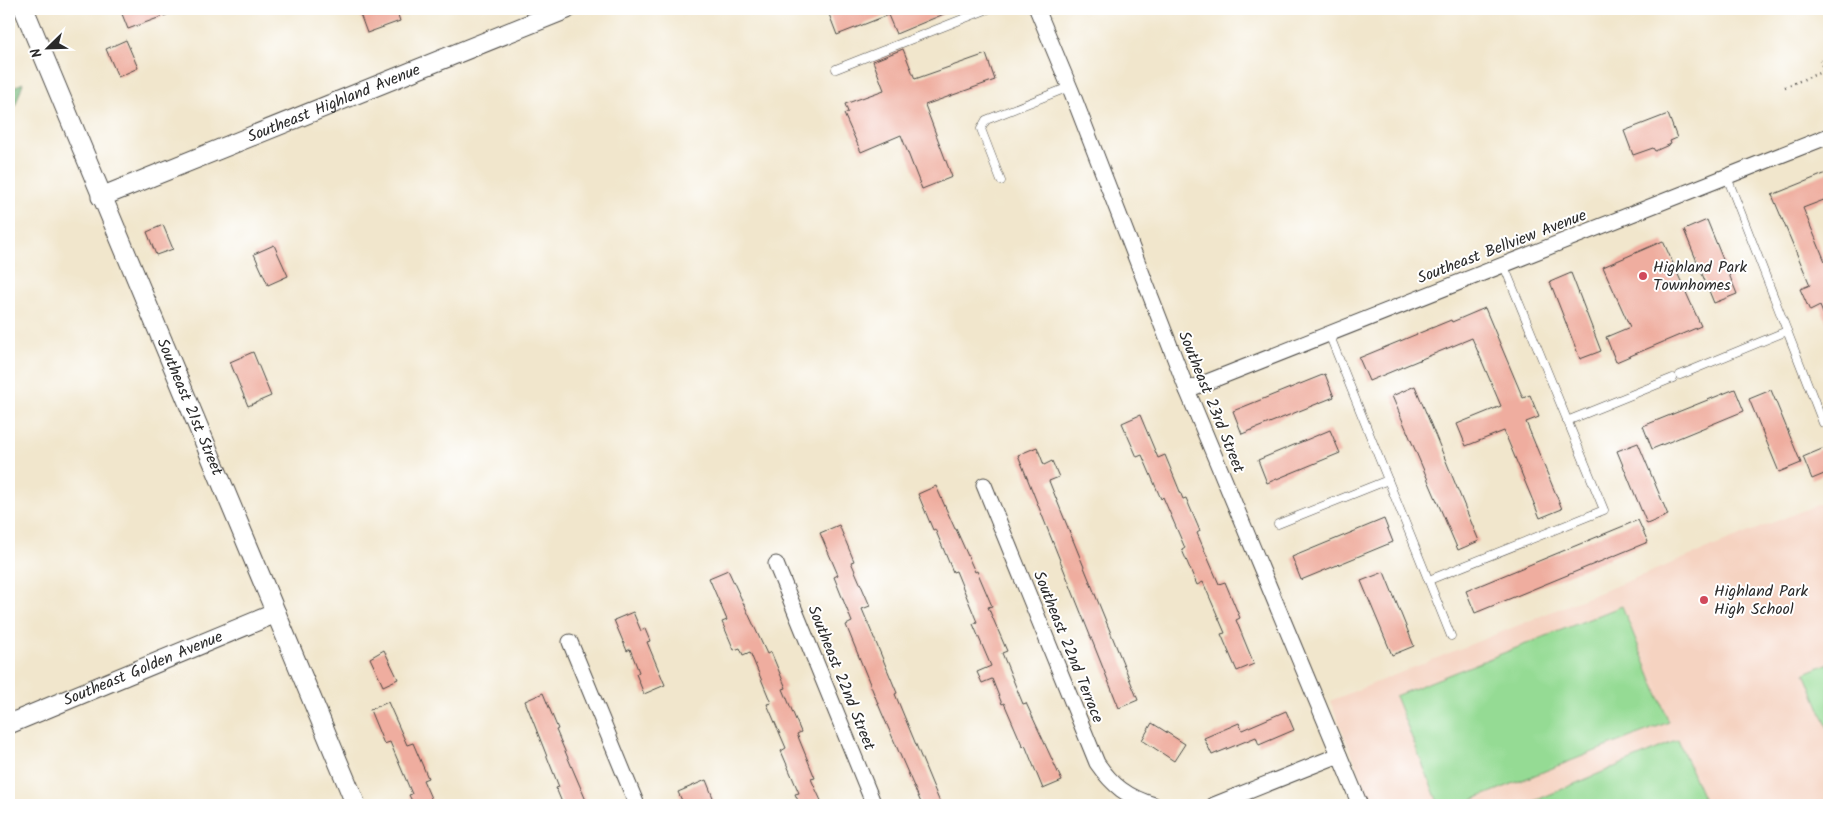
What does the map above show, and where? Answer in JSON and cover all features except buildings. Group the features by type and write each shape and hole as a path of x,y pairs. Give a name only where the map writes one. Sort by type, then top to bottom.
{"street":[{"name":"Southeast 21st Street","path":"24,9 356,805"},
{"name":"Southeast Highland Avenue","path":"101,197 567,9"},
{"name":"Southeast 23rd Street","path":"1037,9 1070,87 1187,390 1360,805"},
{"name":"Southeast Bellview Avenue","path":"1187,390 1829,136"},
{"name":"Southeast 22nd Terrace","path":"984,485 1097,763 1113,783 1127,795 1149,804"},
{"name":"Southeast 22nd Street","path":"776,564 874,805"},
{"name":"Southeast Golden Avenue","path":"9,724 276,613"},
{"path":"570,642 637,805"},
{"path":"1214,805 1339,755"}],"lane":[{"path":"836,69 988,9"},
{"path":"1001,181 981,129 986,120 1070,87"},
{"path":"1728,177 1823,424 1829,421"},
{"path":"1429,580 1604,510 1504,266"},
{"path":"1567,420 1787,331"},
{"path":"1329,334 1451,636"},
{"path":"1278,524 1388,480"}],"path":[{"path":"1820,60 1829,84"},
{"path":"1785,87 1824,71"}],"shaded area":[{"name":"Highland Park High School","path":"1829,500 1829,805 1373,805 1330,701"}],"green space":[{"path":"23,83 13,112 9,113 9,89"},
{"path":"1622,606 1669,722 1459,805 1439,805 1395,696"},
{"path":"1829,663 1829,731 1805,673"},
{"path":"1678,740 1706,805 1525,805"}],"place":[{"name":"Highland Park Townhomes","path":"1643,276"},
{"name":"Highland Park High School","path":"1704,600"}]}
